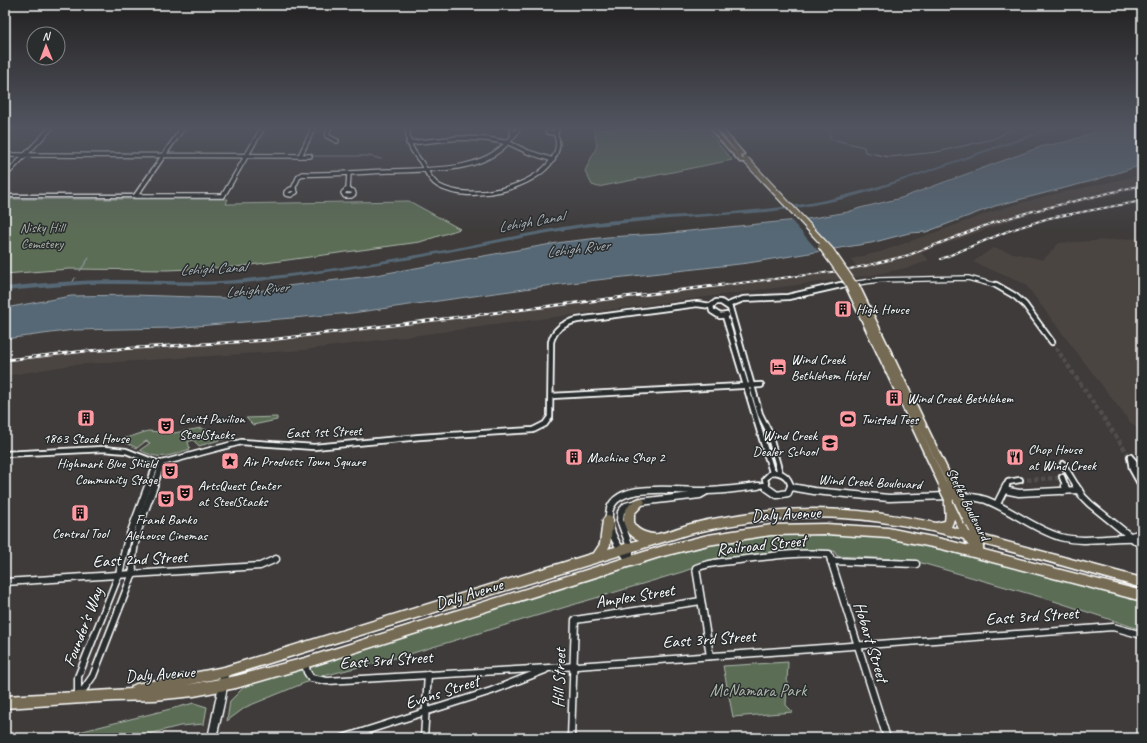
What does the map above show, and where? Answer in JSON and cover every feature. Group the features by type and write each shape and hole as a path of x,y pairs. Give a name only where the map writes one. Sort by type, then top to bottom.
{"highway":[{"path":"936,528 948,524 950,521 951,509 949,498"},
{"path":"640,502 636,504 629,512 629,525 637,534 657,539"},
{"name":"Daly Avenue","path":"115,695 224,672 619,550 724,521 755,516 791,513 862,515 913,522 978,538 1142,583"},
{"path":"596,558 606,545 608,520"},
{"name":"Daly Avenue","path":"115,695 155,694 223,685 305,663 630,561 708,540 771,530 795,528 840,529 888,533 979,553 1142,596"},
{"path":"5,702 115,695"}],"main road":[{"name":"Stefko Boulevard","path":"746,164 826,252 847,282 862,310 966,535 979,553"},
{"name":"Stefko Boulevard","path":"747,164 831,251 853,281 978,538 979,553"}],"street":[{"path":"5,176 17,164"},
{"path":"135,196 158,164"},
{"path":"5,196 223,196 243,164"},
{"path":"421,164 434,182 448,190 460,192 485,192 507,188 527,181 542,172 550,164"},
{"path":"293,189 298,176 302,174 349,174 453,168 471,164"},
{"path":"348,190 349,174"},
{"path":"728,305 743,299 788,297 841,285 879,280 968,278 996,285 1015,296 1025,305 1052,342"},
{"path":"761,384 749,386 551,396 551,340 557,329 568,322 697,304 711,306 717,302 724,302 730,308 730,312 749,386 772,472"},
{"path":"711,306 714,313 720,316 724,316 730,312"},
{"path":"724,316 749,386 768,430 780,473"},
{"name":"East 1st Street","path":"160,463 241,442 314,447 420,437 533,430 542,427 548,422 550,417 551,396"},
{"path":"5,454 104,449 126,451 160,463 134,542 132,556 133,573"},
{"path":"1132,460 1142,470"},
{"path":"1132,460 1142,477"},
{"path":"1132,460 1132,469 1142,486"},
{"name":"Founder's Way","path":"78,697 78,677 119,574 127,542 160,463"},
{"path":"1060,478 1064,472 1064,465 1090,504 1142,546"},
{"path":"772,472 780,473 789,480 791,487 788,493 777,495 770,492 765,485 766,476 772,472"},
{"path":"1060,478 1071,477"},
{"path":"1060,478 1066,487 1063,491"},
{"path":"997,504 1008,482 1020,480"},
{"path":"630,561 619,550 608,520 609,510 617,497 629,491 707,491 765,485"},
{"name":"Wind Creek Boulevard","path":"791,487 820,492 889,498 966,496 997,504 1045,531 1062,537 1082,539 1130,536"},
{"path":"1004,490 1019,493 1080,490"},
{"path":"630,561 630,547 620,522 621,514 626,506 640,502 700,495 707,491"},
{"path":"1130,536 1142,533"},
{"path":"1130,536 1142,538"},
{"name":"Railroad Street","path":"701,601 696,568 717,563 765,556 805,553 830,554"},
{"name":"Hobart Street","path":"830,554 887,738"},
{"name":"East 2nd Street","path":"5,582 260,566 276,559"},
{"path":"832,561 916,564"},
{"name":"Founder's Way","path":"78,697 93,676 133,573"},
{"path":"701,601 710,656"},
{"name":"Amplex Street","path":"574,620 701,601"},
{"name":"Hill Street","path":"571,738 574,620"},
{"name":"East 3rd Street","path":"305,663 306,674 316,680 327,681 549,668 1113,627 1142,635"},
{"name":"Evans Street","path":"343,738 491,691 549,668"},
{"path":"212,738 223,685 224,672"},
{"path":"424,738 428,674"}],"shaded area":[{"path":"1142,175 1142,188 1023,216 921,253 929,260 911,267 872,275 304,350 71,365 5,376 5,362 42,356 300,338 858,269 851,259 883,251 1003,208 1046,196"},
{"path":"1142,238 1142,433 1129,421 1025,284 973,262 993,248 1043,260 1059,243"}],"green space":[{"path":"589,164 714,164 598,187 592,185 585,171"},
{"name":"Nisky Hill Cemetery","path":"5,199 228,199 226,204 409,201 460,229 420,242 236,267 168,270 69,269 5,274"},
{"path":"277,417 277,420 253,425 246,418"},
{"path":"201,428 227,438 199,446 193,440 188,442 190,449 165,456 153,455 140,450 150,443 146,441 137,448 120,440 148,431 174,433"},
{"path":"795,532 868,535 952,549 1142,601 1142,630 1051,600 911,560 837,556 834,551 776,552 738,556 720,560 403,656 319,677 246,707 227,721 230,701 245,686 664,555 734,538"},
{"name":"McNamara Park","path":"788,662 786,705 793,712 733,717 723,666"},
{"path":"194,703 207,707 204,724 180,726 133,738 55,738"}],"water":[{"name":"Lehigh River","path":"995,164 1142,164 1142,165 1092,181 995,206 926,232 909,233 871,243 748,263 553,285 352,313 173,328 74,330 5,339 5,308 71,296 134,295 224,298 279,287 370,276 563,242 807,219 848,212 901,198"}],"pier":[{"path":"803,217 835,251 820,253 789,218"}],"waterway":[{"name":"Lehigh Canal","path":"5,289 47,285 117,282 198,284 246,281 412,257 542,232 605,223 767,211 798,207 874,189 948,164"},
{"path":"80,271 89,258"},
{"name":"Lehigh Canal","path":"72,283 75,278"}],"tunnel":[{"path":"1052,342 1130,457"},
{"path":"1020,480 1059,478"}],"railway":[{"path":"715,286 839,271 865,266 909,255 992,223 1029,212 1142,185"},
{"path":"941,259 1008,231 1049,218 1142,201"},
{"path":"5,360 86,351 269,340 723,285"}],"place":[{"name":"High House","path":"843,309"},
{"name":"Wind Creek Bethlehem Hotel","path":"778,367"},
{"name":"Wind Creek Bethlehem","path":"894,398"},
{"name":"1863 Stock House","path":"86,418"},
{"name":"Twisted Tees","path":"848,419"},
{"name":"Levitt Pavilion SteelStacks","path":"166,426"},
{"name":"Wind Creek Dealer School","path":"830,443"},
{"name":"Machine Shop 2","path":"574,457"},
{"name":"Chop House at Wind Creek","path":"1015,457"},
{"name":"Air Products Town Square","path":"230,461"},
{"name":"Highmark Blue Shield Community Stage","path":"170,471"},
{"name":"ArtsQuest Center at SteelStacks","path":"185,493"},
{"name":"Frank Banko Alehouse Cinemas","path":"166,499"},
{"name":"Central Tool","path":"80,513"}]}
